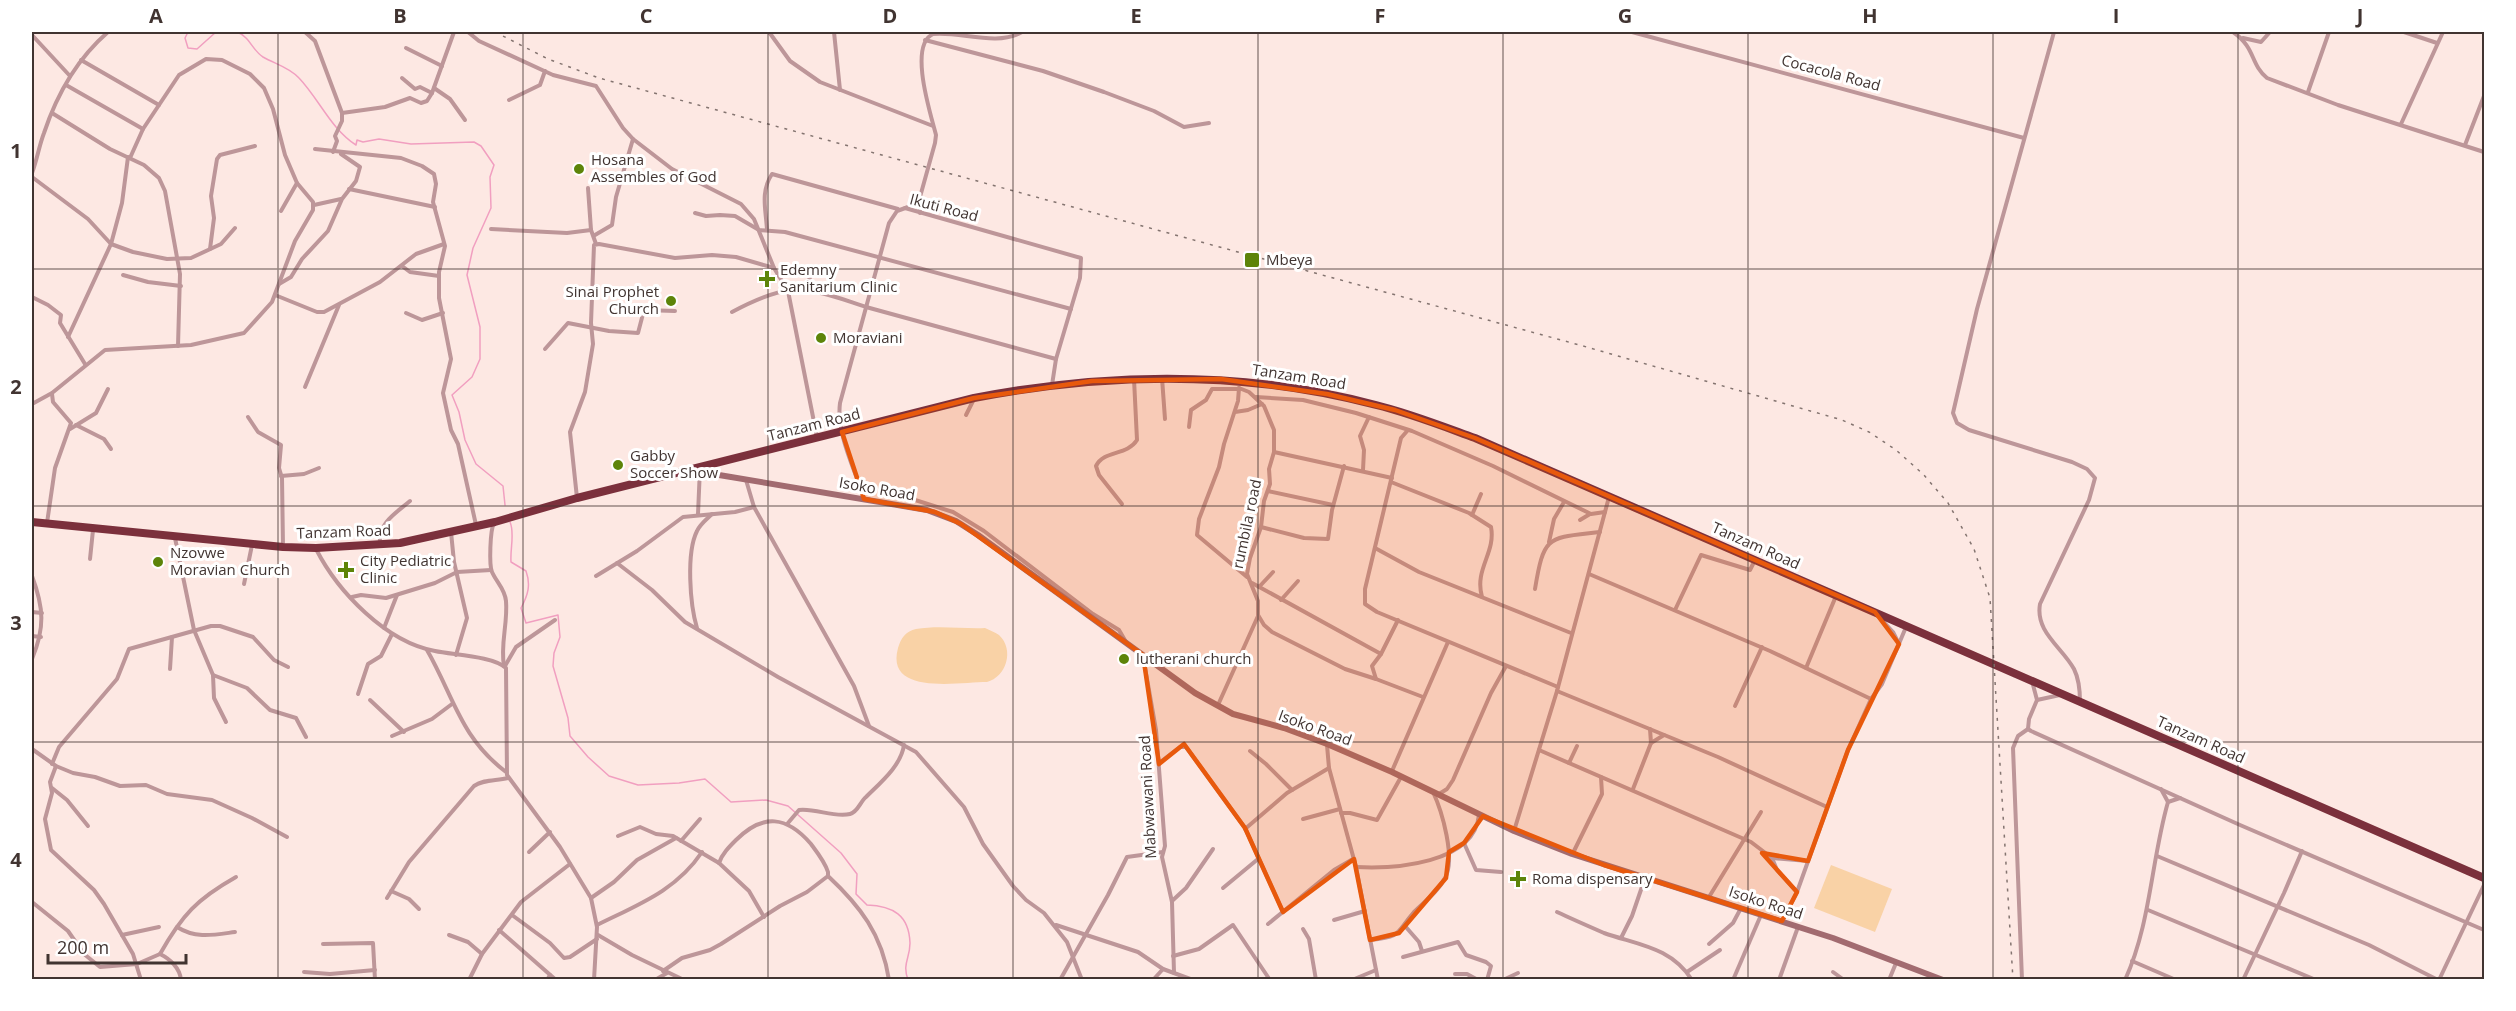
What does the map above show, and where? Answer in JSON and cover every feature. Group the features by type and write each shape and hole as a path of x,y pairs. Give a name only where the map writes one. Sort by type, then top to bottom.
{"highway":[{"name":"Tanzam Road","path":"32,522 93,530 283,547 316,548 400,543 495,522 577,498 974,398 1052,385 1134,378 1235,380 1306,390 1395,410 1475,438 2484,878"}],"street":[{"path":"108,32 81,60 70,76 52,114 32,175 88,219 111,244 143,255 178,259 192,258 221,244 235,228"},
{"path":"305,32 313,39 342,113 335,152"},
{"path":"313,39 317,32"},
{"path":"342,113 385,107 410,98 424,103 433,91 454,32"},
{"path":"468,32 479,41 545,71 598,88 623,128 633,139 672,169 741,204 747,210 759,230 774,268 788,291 817,438"},
{"path":"769,32 790,61 820,82 933,126"},
{"path":"834,32 840,90"},
{"path":"926,35 940,33 1001,38 1022,32"},
{"name":"Cocacola Road","path":"1632,32 2024,138"},
{"path":"2054,32 1977,309 1953,413 1957,423 1969,430 2072,462 2089,471 2095,478 2089,500 2040,604 2039,613 2042,626 2075,672 2080,688 2080,702"},
{"path":"2233,32 2241,37 2261,42 2270,32"},
{"path":"2308,92 2329,32"},
{"path":"2404,32 2438,43"},
{"path":"2401,124 2443,32"},
{"path":"32,33 70,76"},
{"path":"926,35 1104,92 1154,111 1184,128 1209,123"},
{"path":"920,213 920,197 935,143 922,71 922,53 926,35"},
{"path":"2241,37 2251,49 2264,76 2338,105 2484,152"},
{"path":"406,48 442,66"},
{"path":"68,338 111,244 122,203 129,157 142,129 179,75 206,59 227,62 250,74 261,84 269,96 285,155 297,183 314,205"},
{"path":"81,60 159,105"},
{"path":"509,100 540,85 545,71"},
{"path":"402,78 415,89 420,87 450,99 465,120"},
{"path":"66,85 142,129"},
{"path":"2465,145 2484,96"},
{"path":"52,114 152,170 161,182 178,259 181,285 178,346"},
{"path":"595,235 612,225 616,197 633,139"},
{"path":"210,250 214,218 212,190 217,159 220,155 255,146"},
{"path":"315,149 407,159 434,174 433,199 444,244 439,276 439,298 451,359 443,393 451,430 458,444 476,525"},
{"path":"279,285 291,277 307,254 328,231 342,199 356,181 360,167 335,152"},
{"path":"767,230 764,198 766,186 772,174 902,209 920,197"},
{"path":"281,211 297,183"},
{"path":"577,498 570,432 585,392 593,344 591,328 594,288 592,259 596,244 595,235 591,230 588,188"},
{"path":"349,189 435,207"},
{"path":"314,205 342,199"},
{"path":"32,398 34,403 52,393 85,364 110,348 178,346 223,339 244,333 272,302 295,241 314,205"},
{"name":"Ikuti Road","path":"864,499 842,432 839,418 840,403 889,224 902,209 1081,258 1080,278 1056,359 1052,385"},
{"path":"695,213 709,216 720,214 735,216 759,230 785,232 1071,309"},
{"path":"491,229 548,232 591,230"},
{"path":"275,295 320,312 380,282 416,254 444,244"},
{"path":"596,244 675,258 712,255 736,257 774,268"},
{"path":"402,266 410,273 439,276"},
{"path":"732,312 807,284 814,269"},
{"path":"123,275 148,282 181,285"},
{"path":"794,290 817,293 1056,359"},
{"path":"32,297 61,315 60,323 85,364"},
{"path":"272,302 286,299"},
{"path":"305,387 340,304"},
{"path":"545,350 566,324 638,333 644,310 675,311"},
{"path":"406,313 422,320 443,313"},
{"path":"1122,504 1099,475 1096,466 1103,458 1127,450 1137,440 1134,378"},
{"path":"1162,378 1165,419"},
{"path":"1235,380 1239,389 1235,412 1219,467 1199,519 1197,535 1248,580 1381,654"},
{"path":"69,429 96,413 108,389"},
{"path":"1189,427 1191,410 1206,399 1212,389 1239,389"},
{"name":"rumbila road","path":"1239,389 1255,397 1262,404 1267,410 1274,430 1274,452 1269,470 1268,491 1261,528 1249,561 1248,580 1258,601 1258,615"},
{"path":"47,524 55,468 70,420 53,402 52,393"},
{"path":"1255,397 1303,400 1408,429 1493,466 1591,514"},
{"path":"966,415 974,398"},
{"path":"1235,412 1262,404"},
{"path":"248,417 258,432 279,442 283,547"},
{"path":"1364,470 1364,450 1360,436 1369,417"},
{"path":"76,425 104,438 111,449"},
{"path":"1397,427 1401,438"},
{"path":"1408,429 1401,438 1374,548 1364,601 1371,609 1718,757 1827,807"},
{"path":"1274,452 1364,470 1487,522 1492,531 1491,546 1479,578 1482,597"},
{"path":"1261,528 1304,538 1326,540 1344,466"},
{"path":"281,476 304,474 320,468"},
{"path":"698,514 703,468"},
{"name":"Isoko Road","path":"703,468 719,475 935,512 961,524 1217,707 1327,744 1392,772 1514,831 1572,854 1782,921 1896,962 1923,976 1943,980"},
{"path":"746,479 754,507 854,687 868,726"},
{"path":"1268,491 1333,505"},
{"path":"1472,515 1481,494"},
{"path":"1514,831 1557,689 1610,496"},
{"path":"912,500 953,512 984,531 1093,614 1122,632 1126,643"},
{"path":"380,544 379,534 383,525 410,501"},
{"path":"1535,589 1554,519 1564,501"},
{"path":"596,576 678,520 698,514 754,507"},
{"path":"1580,520 1591,514 1605,512"},
{"path":"698,629 690,598 694,540 700,526 712,513"},
{"path":"495,522 490,532 491,570 506,597 503,656 507,679 506,772 508,778 550,832 591,898 597,925 594,980"},
{"path":"90,559 93,530"},
{"path":"451,531 467,618 456,655"},
{"path":"1549,543 1559,536 1600,532"},
{"path":"175,537 194,630 213,675 213,695 226,722"},
{"path":"244,584 252,545"},
{"path":"316,548 321,559 352,597 392,634 427,649 504,666"},
{"path":"1374,548 1419,572 1571,633"},
{"path":"1675,610 1701,555 1750,570 1755,560"},
{"path":"617,563 652,590 681,619 778,677 904,745 923,758 957,800 983,844 1013,886 1054,924 1074,956 1082,980"},
{"path":"352,597 361,595 379,599 435,583 457,572 491,570"},
{"path":"1259,587 1273,572"},
{"path":"1588,574 1762,647 1871,699"},
{"path":"32,576 42,613 41,637 32,660"},
{"path":"1281,600 1298,581"},
{"path":"384,628 397,595"},
{"path":"1806,668 1837,596"},
{"path":"32,612 42,613"},
{"path":"1875,612 1893,632 1899,644"},
{"path":"1258,615 1272,632 1345,669 1423,697"},
{"path":"1217,707 1258,615"},
{"path":"504,666 516,646 555,620"},
{"path":"1376,679 1372,666 1381,654 1398,620"},
{"path":"1782,921 1797,892 1827,807 1871,699 1880,687 1907,625"},
{"path":"141,980 137,964 122,935 94,890 51,850 45,819 59,747 117,679 128,650 154,640 214,626 253,637 274,660 288,668"},
{"path":"358,694 368,664 381,656 392,634"},
{"path":"32,636 41,637"},
{"path":"170,669 172,637"},
{"path":"1392,772 1448,642"},
{"path":"1735,706 1762,647"},
{"path":"427,649 443,676 452,704 479,748 506,772"},
{"name":"Mabwawani Road","path":"1143,655 1155,723 1159,764 1165,846 1163,852 1172,902 1174,973"},
{"path":"1370,940 1396,935 1446,878 1449,869 1449,853 1436,794 1447,789 1453,780 1491,693 1506,666"},
{"path":"213,675 247,688 270,710 296,718 306,737"},
{"path":"2022,980 2013,748 2018,736 2028,729 2029,719 2037,700 2031,680"},
{"path":"2037,700 2063,694"},
{"path":"370,700 404,732"},
{"path":"392,736 432,719 452,704"},
{"path":"1633,789 1651,743 1650,729"},
{"path":"2028,729 2484,930"},
{"path":"1651,743 1664,735"},
{"path":"1327,744 1329,768 1356,867 1378,980"},
{"path":"788,823 796,811 811,809 841,814 853,813 885,779 902,755 904,745"},
{"path":"1569,763 1577,746"},
{"path":"1159,764 1180,747 1186,747 1245,829 1284,912"},
{"path":"32,748 54,765 120,786 147,785 167,794 212,800 267,825 287,837"},
{"path":"1539,750 1633,789 1758,846 1772,858 1777,870 1797,892"},
{"path":"1250,751 1280,776 1292,790"},
{"path":"1245,829 1292,790 1329,768"},
{"path":"1302,819 1340,811 1377,820 1402,777"},
{"path":"1572,854 1602,794 1601,777"},
{"path":"387,898 409,862 474,786 483,781 508,778"},
{"path":"52,788 67,800 88,826"},
{"path":"2125,980 2148,910 2168,802 2161,789"},
{"path":"2168,802 2180,797"},
{"path":"1709,897 1761,812"},
{"path":"1356,867 1394,866 1430,860 1449,853 1464,843 1477,826 1479,815"},
{"path":"681,841 700,819"},
{"path":"719,862 731,846 750,828 766,822 788,823 802,834 828,869 828,876 855,902 869,920 886,964 889,980"},
{"path":"618,836 640,827 656,834 676,838 702,852 719,862 749,891 764,916"},
{"path":"529,852 550,832"},
{"path":"591,898 614,882 637,860 676,838"},
{"path":"1464,843 1476,870 1501,872"},
{"path":"1172,902 1186,888 1213,849"},
{"path":"2243,980 2302,851"},
{"path":"597,925 657,895 673,884 688,872 702,852"},
{"path":"1060,980 1126,858 1163,852"},
{"path":"2157,856 2369,945 2438,980 2484,885"},
{"path":"1772,858 1808,861"},
{"path":"1223,888 1258,859"},
{"path":"1268,924 1334,870 1354,859"},
{"path":"469,980 482,954 528,895 570,864"},
{"path":"655,980 682,958 710,950 721,944 807,892 828,876"},
{"path":"32,902 70,933 95,965 103,968 137,964 160,954 196,903 236,877"},
{"path":"1621,938 1632,916 1646,877"},
{"path":"391,891 409,899 419,909"},
{"path":"1709,944 1733,923 1741,908"},
{"path":"2148,910 2316,980"},
{"path":"1334,920 1365,911"},
{"path":"1557,912 1668,956 1682,965 1692,980"},
{"path":"512,915 550,943 564,958 570,957 597,937"},
{"path":"1733,980 1761,915"},
{"path":"1054,924 1138,952 1163,969 1193,980"},
{"path":"1173,956 1199,949 1228,926 1234,925 1270,980"},
{"path":"1406,926 1419,942 1422,951"},
{"path":"122,935 159,927"},
{"path":"177,927 186,933 199,936 235,932"},
{"path":"1779,980 1798,927"},
{"path":"1303,929 1308,937 1316,980"},
{"path":"499,930 556,980"},
{"path":"449,935 468,942 482,954"},
{"path":"597,937 684,980"},
{"path":"1403,957 1458,942 1466,955 1491,966 1487,980"},
{"path":"323,944 373,943 375,980"},
{"path":"1688,972 1720,950"},
{"path":"160,954 173,964 181,980"},
{"path":"2132,961 2176,980"},
{"path":"1889,980 1896,962"},
{"path":"1154,980 1163,969"},
{"path":"304,972 330,974 375,970"},
{"path":"1352,980 1376,970"},
{"path":"1833,972 1844,980"},
{"path":"1503,980 1518,973"},
{"path":"1455,974 1467,974 1478,980"},
{"path":"547,980 550,975"}],"highlighted area":[{"path":"1221,379 1327,394 1395,410 1475,438 1875,612 1899,644 1848,750 1808,861 1762,853 1797,892 1782,921 1604,865 1483,816 1464,843 1449,852 1446,878 1399,933 1370,940 1354,859 1283,912 1245,828 1184,744 1159,764 1143,655 961,524 935,512 864,499 842,432 974,398 1092,381"}],"shaded area":[{"path":"933,627 985,628 999,635 1007,648 1006,662 994,679 987,682 943,684 913,680 902,674 897,663 898,648 904,636 912,630"},
{"path":"1831,865 1892,889 1875,932 1814,908"}],"waterway":[{"path":"188,32 185,38 188,48 197,49 216,32"},
{"path":"237,32 245,37 263,57 295,74 339,131 356,145 357,140 363,142 379,139 411,144 474,142 481,146 494,165 490,177 491,208 473,248 467,275 480,327 480,359 472,377 452,395 459,412 465,440 476,464 503,486 505,505"},
{"path":"510,522 511,562 526,571 528,581 527,594 521,608 526,623 558,615 560,637 554,653 553,666 568,718 570,736 588,757 609,776 638,785 705,779 731,802 766,800 788,806 841,853 857,874 856,894 867,905 885,907 903,919 907,925 910,943 906,965 908,980"}],"railway":[{"path":"495,32 548,59 599,78 1583,346 1842,420 1869,432 1896,450 1923,474 1948,503 1974,549 1990,598 2013,980"}],"place":[{"name":"Hosana Assembles of God","path":"579,169"},
{"name":"Mbeya","path":"1252,260"},
{"name":"Edemny Sanitarium Clinic","path":"767,279"},
{"name":"Sinai Prophet Church","path":"671,301"},
{"name":"Moraviani","path":"821,338"},
{"name":"Gabby Soccer Show","path":"618,465"},
{"name":"Nzovwe Moravian Church","path":"158,562"},
{"name":"City Pediatric Clinic","path":"346,570"},
{"name":"lutherani church","path":"1124,659"},
{"name":"Roma dispensary","path":"1518,879"}]}
